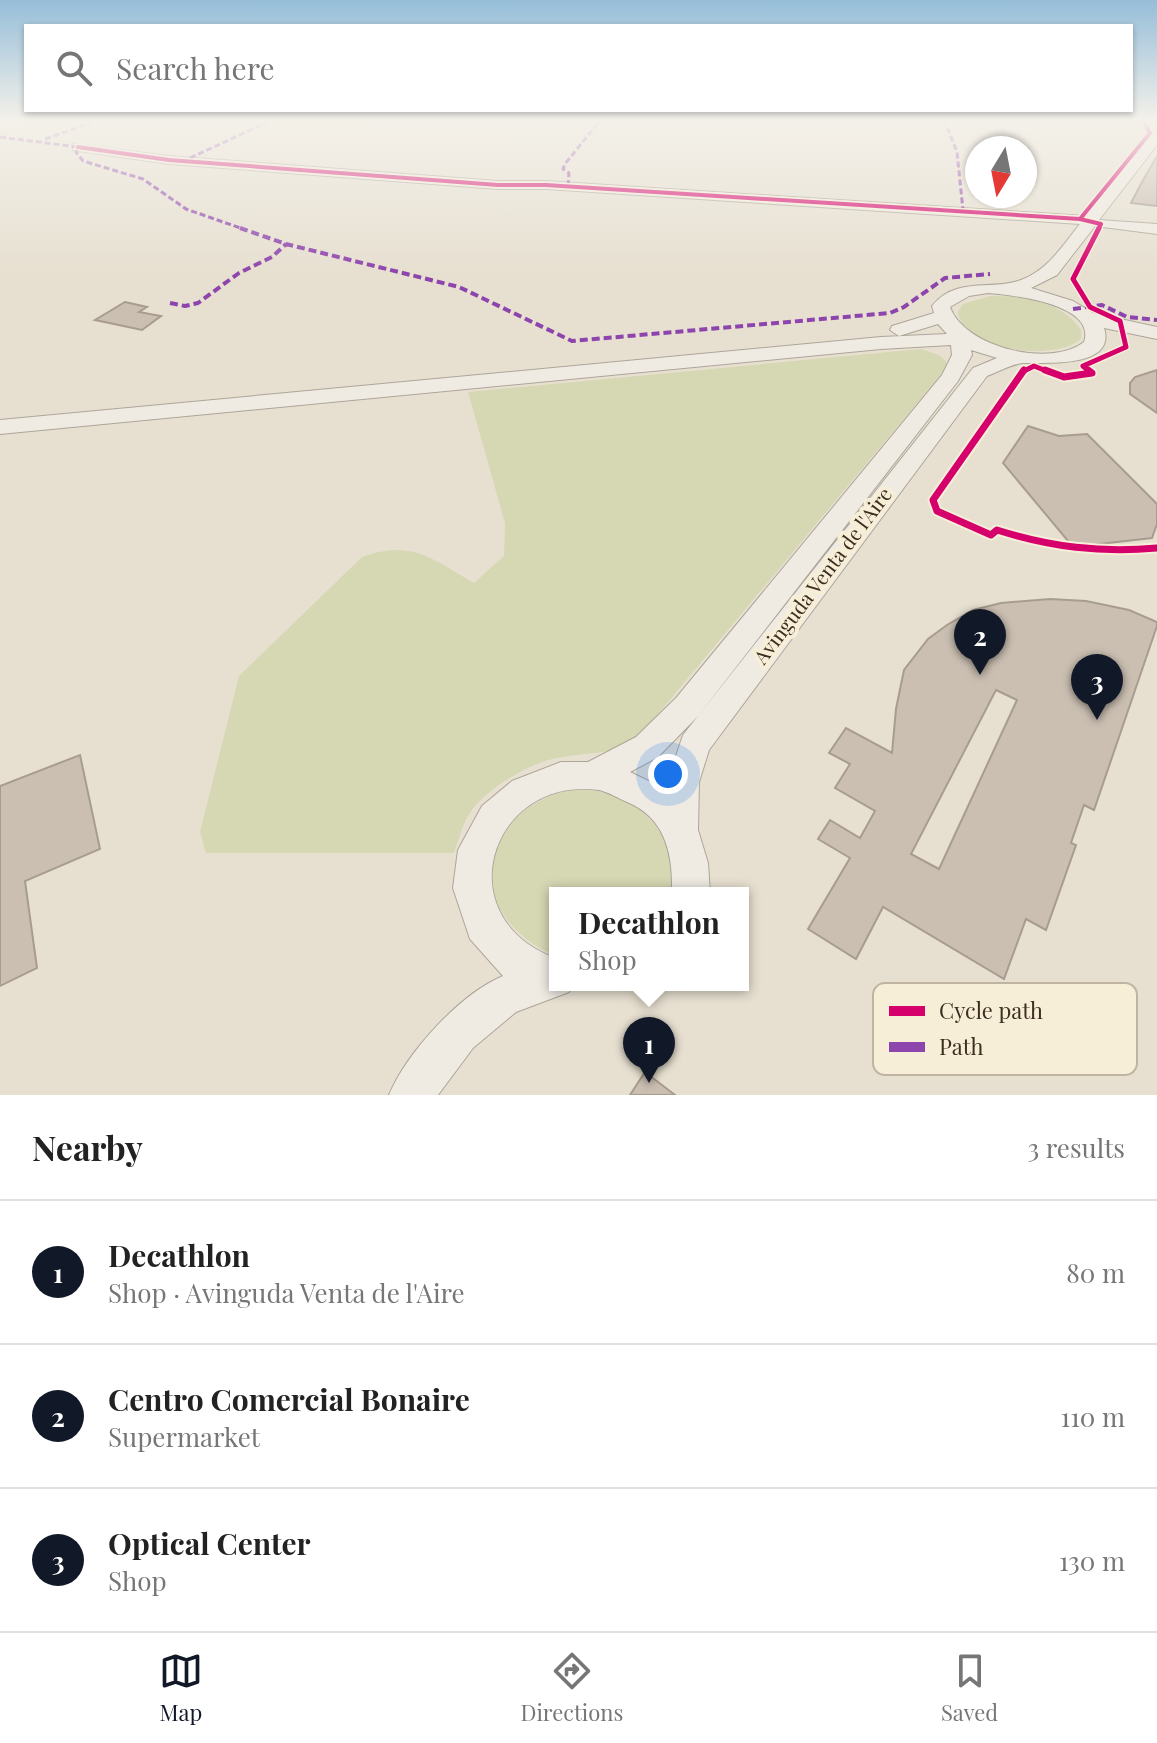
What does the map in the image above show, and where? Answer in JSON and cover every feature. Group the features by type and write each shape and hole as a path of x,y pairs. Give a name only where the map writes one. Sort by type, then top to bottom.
{"street":[{"path":"302,170 498,185 568,186 948,213 1080,219"},
{"path":"961,344 941,317 941,306 950,297 966,291 1006,289 1027,284 1051,271 1130,170"},
{"path":"1101,224 1157,229"},
{"path":"1051,271 1056,290 1068,306"},
{"path":"1006,289 1039,295 1086,317 1119,327 1157,333"},
{"path":"0,413 899,330 941,317"},
{"path":"1086,317 1096,334 1088,349"},
{"path":"0,427 881,343 961,344 1019,357 1056,358 1123,341 1157,344"},
{"name":"Avinguda Venta de l'Aire","path":"596,774 647,747 687,707 961,344"},
{"name":"Avinguda Venta de l'Aire","path":"681,829 682,782 694,745 980,372 1019,357"},
{"path":"549,975 518,962 490,935 474,901 471,866 481,833 502,805 529,786 562,775 596,774 629,783 659,802 681,829 692,863 691,887"},
{"path":"411,1095 458,1033 503,996 549,980"}],"green space":[{"path":"990,296 1028,299 1052,306 1073,320 1081,330 1081,339 1051,350 1011,349 991,344 963,325 958,311 963,304"},
{"path":"921,349 939,355 946,361 946,368 644,731 632,740 612,750 546,761 509,778 486,795 470,813 454,853 206,853 200,832 239,676 362,557 395,550 421,554 474,583 504,556 505,523 468,392"},
{"path":"564,790 613,794 632,804 654,824 669,850 671,887 549,887 549,952 526,938 505,917 494,894 491,870 497,846 511,824 533,805"}],"building":[{"path":"1149,170 1157,170 1157,206 1131,203"},
{"path":"125,302 147,307 139,312 161,316 142,330 95,320"},
{"path":"1157,370 1157,413 1130,394 1130,383 1135,377"},
{"path":"1028,426 1059,436 1087,434 1157,504 1157,524 1152,538 1073,547 1003,463"},
{"path":"1050,599 1086,601 1129,610 1157,622 1094,810 1084,805 1071,843 1076,845 1046,930 1026,919 1004,979 883,907 856,959 808,929 850,858 818,839 830,820 860,838 875,811 835,788 850,764 829,753 846,728 892,753 904,670 928,639 947,625 973,610 1001,603","holes":["996,690 1017,700 939,869 911,854"]},
{"path":"80,755 100,849 25,881 37,968 0,986 0,786"},
{"path":"645,1072 675,1095 630,1095"}],"marked path":[{"path":"113,170 143,179 186,209 286,244 459,287 572,341 890,313 904,307 945,278 990,274"},
{"path":"565,170 569,173 568,186"},
{"path":"960,170 963,210 967,214"},
{"path":"170,303 185,306 198,303 239,273 272,257 286,244"},
{"path":"1073,309 1102,305 1127,317 1157,320"}],"cycle path":[{"path":"302,170 498,185 546,185 1080,219"},
{"path":"1120,170 1080,219 1101,224 1073,279 1090,307 1120,321 1126,347 1083,366 1092,373 1064,377 1039,367 1024,369 933,500 937,511 991,535 997,530 1076,550 1157,548"}],"place":[{"name":"Centro Comercial Bonaire","path":"980,675"},
{"name":"Optical Center","path":"1097,720"},
{"name":"Decathlon","path":"649,1083"}]}
